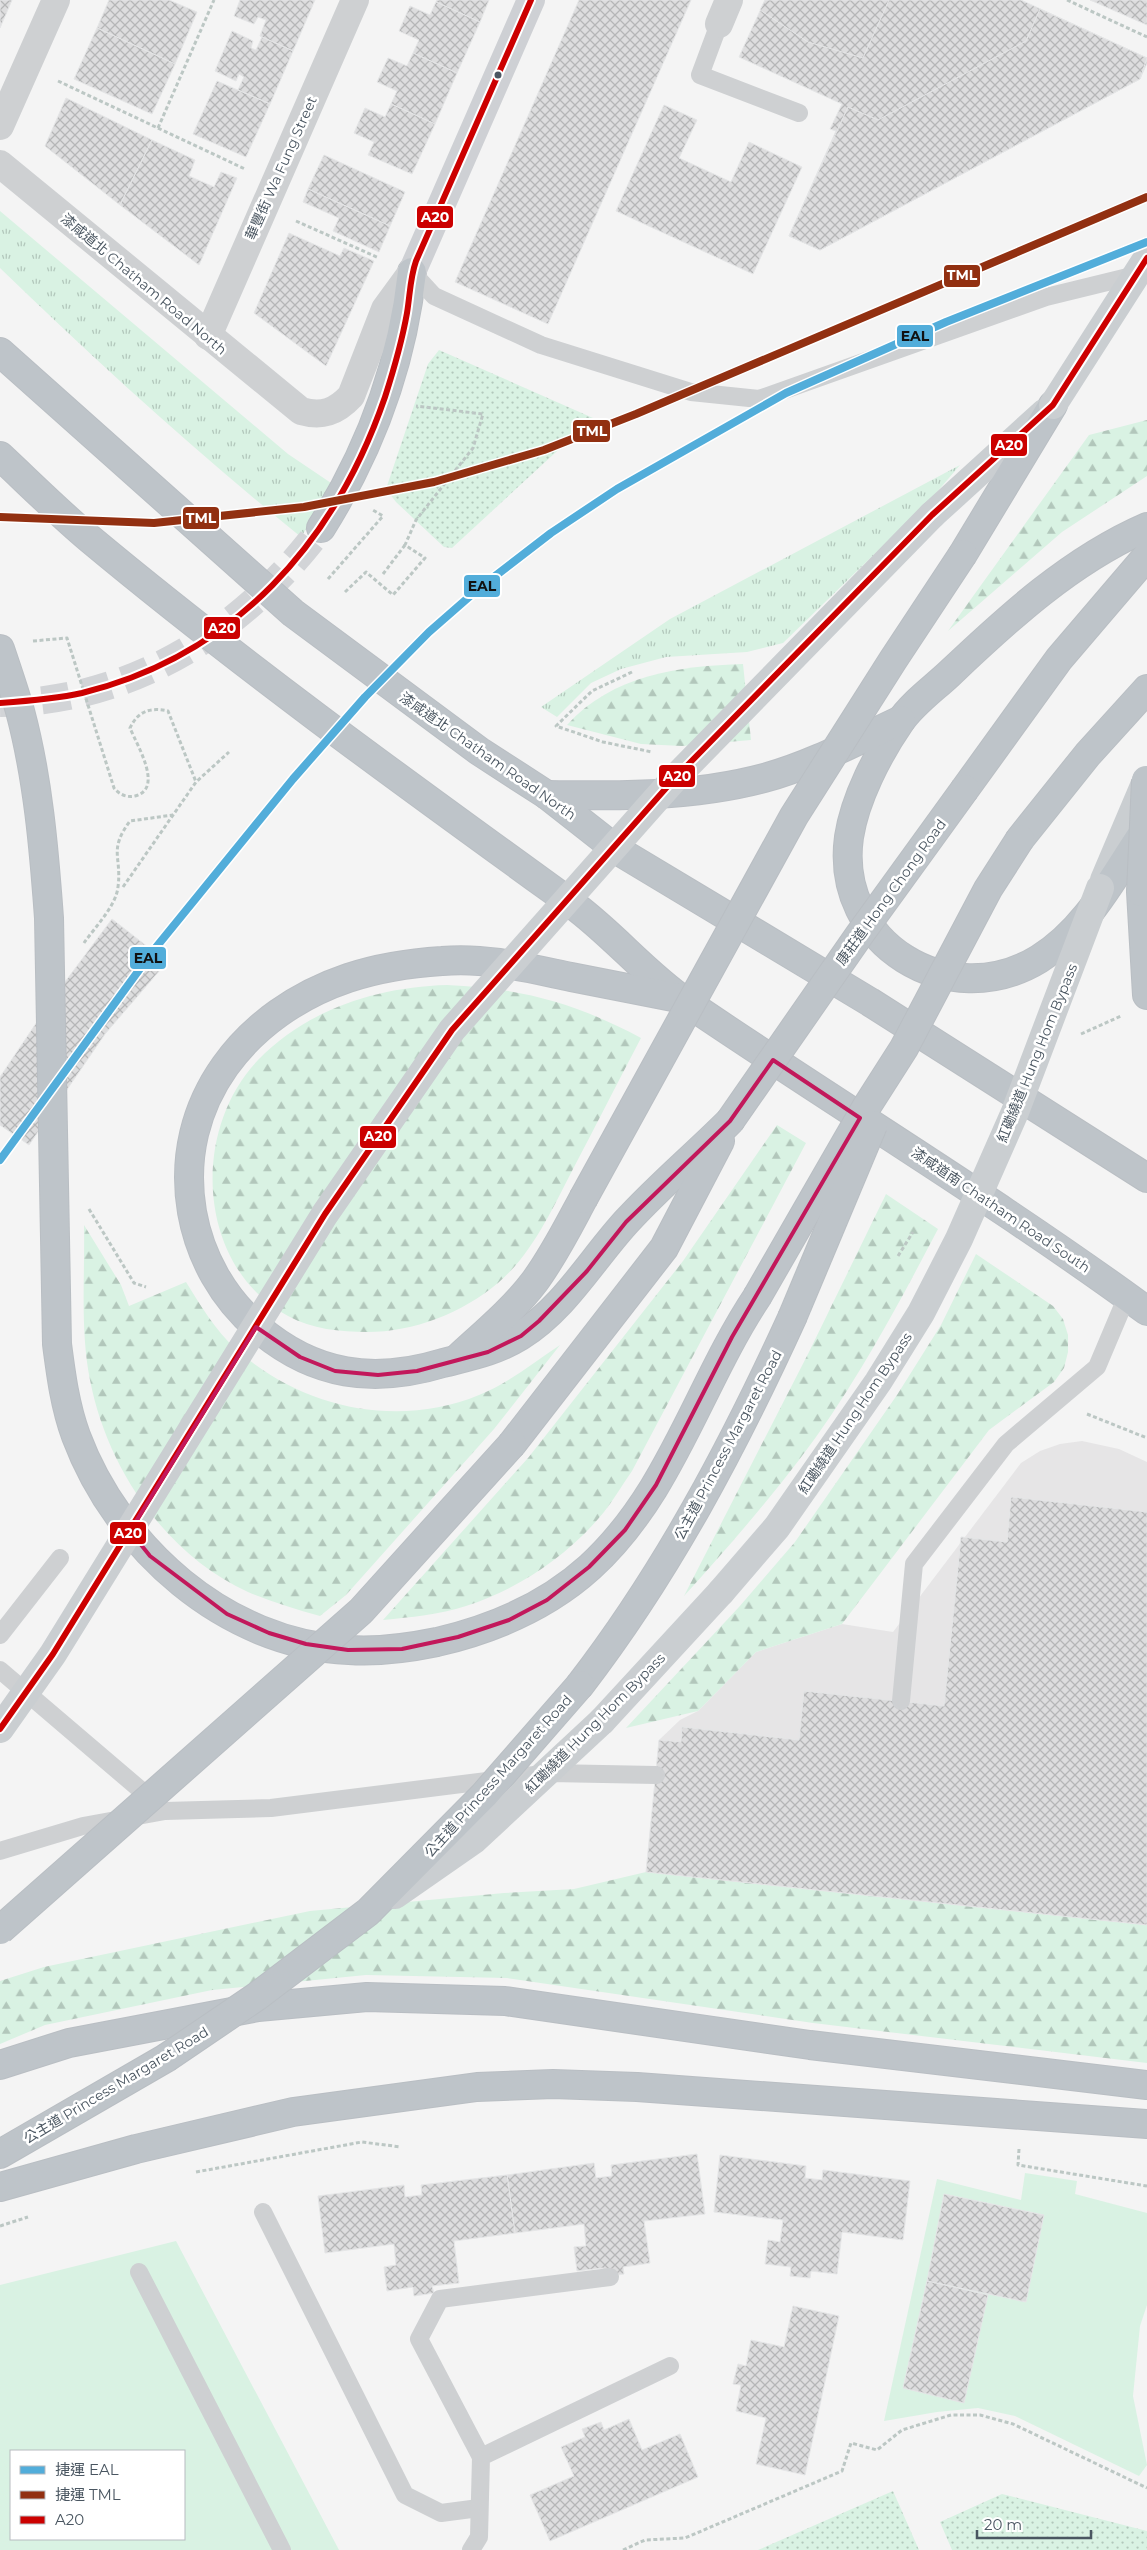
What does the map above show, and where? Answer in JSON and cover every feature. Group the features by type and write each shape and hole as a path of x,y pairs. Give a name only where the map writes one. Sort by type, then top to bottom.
{"highway":[{"path":"321,528 354,471 379,412 403,336 412,272"},
{"name":"漆咸道北 Chatham Road North","path":"0,352 293,613 370,672 479,751 548,795 617,850 870,1002 1147,1178"},
{"path":"456,1360 507,1312 533,1283 554,1253 794,816 892,660 963,554 1053,405"},
{"path":"0,456 88,538 326,725 584,913 682,999"},
{"path":"548,795 673,794 763,778 814,761 901,720 1024,606 1074,568 1105,548 1147,527"},
{"name":"康莊道 Hong Chong Road","path":"0,1930 362,1611 512,1444 664,1248 730,1121 860,934 1059,659 1147,556"},
{"path":"0,649 20,712 36,787 42,834 50,918 57,1344 62,1388 77,1436 95,1478 115,1509 150,1556 194,1592 227,1614 268,1633 296,1641 348,1650 402,1649 475,1631 509,1620 548,1600 589,1567 625,1530 656,1486 732,1337 867,1106 904,1048 988,889 1020,839 1088,754 1147,689"},
{"path":"901,720 875,767 852,820 848,858 856,898 865,917 888,946 918,967 936,974 969,980 1008,973 1040,958 1076,930 1088,916 1147,827"},
{"path":"1146,779 1141,892 1147,995"},
{"path":"682,999 510,964 454,960 414,964 350,977 320,989 292,1004 253,1034 220,1071 205,1101 197,1124 189,1166 190,1199 196,1232 208,1264 224,1292 246,1318 271,1340 300,1357 334,1371 378,1374 417,1371 488,1352 521,1336 533,1326 587,1271 626,1222 730,1121"},
{"name":"漆咸道南 Chatham Road South","path":"682,999 852,1113 1005,1210 1137,1303"},
{"name":"公主道 Princess Margaret Road","path":"0,2154 166,2058 256,1997 368,1912 484,1795 532,1743 621,1631 658,1574 700,1501 767,1374 796,1309 904,1048"},
{"path":"0,2065 69,2043 258,2007 367,1998 505,2001 810,2045 1147,2085"},
{"path":"0,2187 136,2149 284,2114 424,2092 478,2087 553,2084 637,2087 1020,2113 1147,2124"}],"main road":[{"path":"412,272 531,0"},
{"path":"0,1729 53,1654 325,1214 452,1030 675,778 932,515 1053,405 1147,258"},
{"name":"紅磡繞道 Hung Hom Bypass","path":"368,1912 474,1840 602,1721 721,1592 777,1528 832,1450 921,1313 962,1231 1042,1046 1100,888 1146,779"}],"street":[{"path":"0,126 56,0"},
{"name":"華豐街 Wa Fung Street","path":"208,336 355,0"},
{"name":"漆咸道北 Chatham Road North","path":"0,164 289,403 301,411 315,415 329,413 342,407 351,396 385,309 412,272"}],"lane":[{"path":"724,12 700,75 799,113"},
{"path":"412,272 434,296 541,345 691,392 759,399 1046,297 1147,272"},
{"path":"901,1702 914,1564 1006,1444 1097,1367 1137,1303"},
{"path":"0,1635 60,1558"},
{"path":"0,1670 165,1811"},
{"path":"0,1851 83,1826 165,1811 271,1808 550,1773 656,1775"},
{"path":"263,2212 405,2495 441,2513 479,2508"},
{"path":"139,2272 282,2550"},
{"path":"471,2550 479,2537 481,2457 419,2339 440,2299 610,2277"},
{"path":"481,2457 670,2366"}],"path":[{"path":"158,128 214,0"},
{"path":"1067,0 1147,37"},
{"path":"54,90 62,72"},
{"path":"58,81 253,173"},
{"path":"293,220 384,260"},
{"path":"383,574 405,545 416,520 473,448 483,414 414,406"},
{"path":"345,592 366,572 393,595 425,558 405,545"},
{"path":"72,654 114,788 119,794 134,797 142,793 148,786 150,777 130,728 145,710 168,711 196,782"},
{"path":"556,726 592,691 632,672"},
{"path":"123,887 196,782 229,752"},
{"path":"82,946 115,898 118,887 117,842 120,834 130,821 173,816"},
{"path":"85,1202 134,1283 146,1287"},
{"path":"898,1256 913,1232"},
{"path":"1057,1402 1147,1438"},
{"path":"1020,2113 1018,2165 1147,2186"},
{"path":"190,2173 362,2142 401,2147"},
{"path":"0,2226 35,2215"},
{"path":"623,2550 645,2540 685,2538 842,2471 851,2443 877,2450 902,2430 951,2415 980,2415 1013,2424 1147,2488"}],"highlighted area":[{"path":"773,1060 860,1118 732,1337 656,1485 625,1530 589,1567 547,1600 509,1620 458,1637 402,1649 348,1650 306,1644 269,1633 227,1614 150,1556 130,1531 256,1327 300,1357 335,1371 378,1375 417,1371 488,1352 521,1336 539,1321 587,1271 626,1222 730,1121"}],"shaded area":[{"path":"1082,1441 1119,1449 1147,1462 1147,1945 646,1872 659,1740 680,1720 698,1711 756,1652 842,1624 893,1632 1021,1463 1040,1451 1060,1444"}],"green space":[{"path":"0,211 288,454 334,485 301,537 148,406 0,268"},
{"path":"439,350 593,418 452,548 444,547 396,502 386,489 428,364"},
{"path":"1147,420 1147,476 1062,532 948,631 1089,435"},
{"path":"960,465 931,499 783,643 747,652 666,657 621,669 591,683 557,717 541,707 670,619"},
{"path":"743,664 751,740 682,746 641,744 567,725 585,708 604,695 648,676 695,667"},
{"path":"447,985 499,990 547,999 594,1015 641,1038 541,1230 522,1258 498,1283 484,1294 453,1312 437,1319 402,1329 367,1332 326,1329 288,1316 258,1294 235,1265 221,1232 213,1196 214,1159 221,1123 236,1089 258,1060 278,1042 321,1014 345,1004 395,990"},
{"path":"777,1125 806,1143 632,1471 604,1512 590,1528 559,1556 542,1569 505,1590 486,1599 446,1612 383,1620 528,1458 683,1261"},
{"path":"886,1194 938,1229 873,1348 819,1433 757,1512 684,1596 809,1352"},
{"path":"84,1225 121,1285 129,1306 186,1282 221,1334 236,1349 262,1369 290,1386 320,1398 351,1407 383,1411 416,1410 448,1405 479,1395 501,1385 560,1345 494,1429 346,1595 320,1616 257,1596 218,1576 191,1555 166,1531 144,1505 126,1476 110,1445 98,1413 90,1380 84,1322"},
{"path":"976,1254 1053,1306 1063,1319 1068,1335 1068,1352 1064,1368 1054,1382 989,1430 842,1624 756,1652 698,1711 626,1728 739,1607 795,1542 897,1395 941,1325"},
{"path":"646,1872 1147,1925 1147,2063 813,2023 507,1978 366,1975 212,1990 45,2025 0,2044 0,1981 44,1967 310,1911 504,1893 574,1889"},
{"path":"1025,2173 1077,2181 1075,2194 1147,2213 1147,2305 1140,2326 1133,2396 1147,2465 1139,2476 1015,2416 978,2408 937,2412 884,2421 937,2179 1021,2200"},
{"path":"176,2241 339,2550 0,2550 0,2285"},
{"path":"893,2491 919,2550 758,2550"},
{"path":"1002,2494 1147,2531 1147,2550 952,2550 940,2522"}],"building":[{"path":"0,0 12,0 0,28"},
{"path":"109,0 169,0 197,12 175,64 97,28"},
{"path":"240,0 315,0 293,51 260,36 266,20 258,17 254,24 234,16"},
{"path":"437,0 489,0 480,22 436,2"},
{"path":"579,0 691,0 548,324 455,282"},
{"path":"765,0 1021,0 1147,58 1147,63 1140,79 820,250 789,236 836,131 830,129 842,104 739,57"},
{"path":"765,0 889,0 863,58 808,42 760,10"},
{"path":"1090,0 1147,0 1147,25"},
{"path":"436,2 480,22 457,73 413,53 419,40 399,31 410,6 430,15"},
{"path":"1040,9 1147,58 1140,79 820,250 789,236 848,107 878,120 1026,41"},
{"path":"97,28 175,64 152,114 74,79"},
{"path":"232,31 253,41 251,48 256,50 262,37 293,51 270,104 238,90 244,77 239,74 236,81 215,71"},
{"path":"413,53 457,73 435,124 391,104 397,91 377,82 388,58 407,66"},
{"path":"217,81 270,104 246,157 193,134"},
{"path":"66,98 152,140 120,205 45,146"},
{"path":"391,104 435,124 412,174 368,155 374,142 354,133 365,108 385,117"},
{"path":"664,105 697,120 679,158 731,182 749,142 802,167 753,274 616,211"},
{"path":"152,140 195,160 189,176 214,187 221,172 237,178 199,265 120,205"},
{"path":"324,155 405,192 390,226 308,189"},
{"path":"308,189 390,226 379,252 333,231 339,218 303,202"},
{"path":"289,233 340,256 344,248 374,261 326,366 254,313"},
{"path":"112,919 167,962 105,1034 29,1145 0,1125 0,1077 53,998"},
{"path":"1011,1497 1147,1512 1147,1925 646,1872 659,1740 681,1742 682,1727 799,1740 804,1691 944,1706 961,1537 1007,1542"},
{"path":"697,2154 705,2214 644,2221 650,2263 623,2267 624,2274 604,2277 603,2268 577,2271 574,2247 586,2246 584,2224 515,2233 507,2175 594,2163 596,2178 612,2176 611,2165"},
{"path":"720,2155 806,2166 805,2178 822,2180 823,2170 910,2181 903,2240 842,2232 837,2274 811,2271 810,2278 790,2276 791,2267 765,2264 768,2240 780,2242 783,2220 714,2212"},
{"path":"507,2175 515,2233 454,2241 459,2283 432,2286 434,2293 414,2296 413,2287 387,2291 384,2267 396,2265 394,2244 325,2253 318,2196 404,2185 405,2197 422,2195 421,2185"},
{"path":"944,2194 1044,2215 1026,2302 927,2281"},
{"path":"927,2281 988,2295 964,2403 903,2388"},
{"path":"793,2306 839,2316 805,2475 756,2464 766,2418 736,2411 741,2385 733,2384 738,2364 746,2366 751,2340 784,2347"},
{"path":"629,2419 642,2450 680,2434 698,2477 550,2541 530,2495 574,2476 561,2447 585,2437 582,2429 601,2422 604,2430"}],"tunnel":[{"path":"0,703 49,699 95,690 139,674 181,654 220,628 257,599 291,565 321,528"}],"metro line":[{"name":"TML","path":"0,517 154,523 304,507 434,482 544,450 636,414 1147,197"},
{"name":"EAL","path":"0,1160 153,951 293,779 365,697 429,632 477,590 551,533 617,489 786,393 946,322 1147,242"}],"transit line":[{"name":"A20","path":"0,703 31,701 82,693 137,675 187,651 232,621 272,585 308,544 338,499 364,450 385,397 398,355 416,261 531,0"},
{"name":"A20","path":"0,1729 53,1654 325,1214 452,1030 675,778 932,515 1053,405 1147,258"}]}
